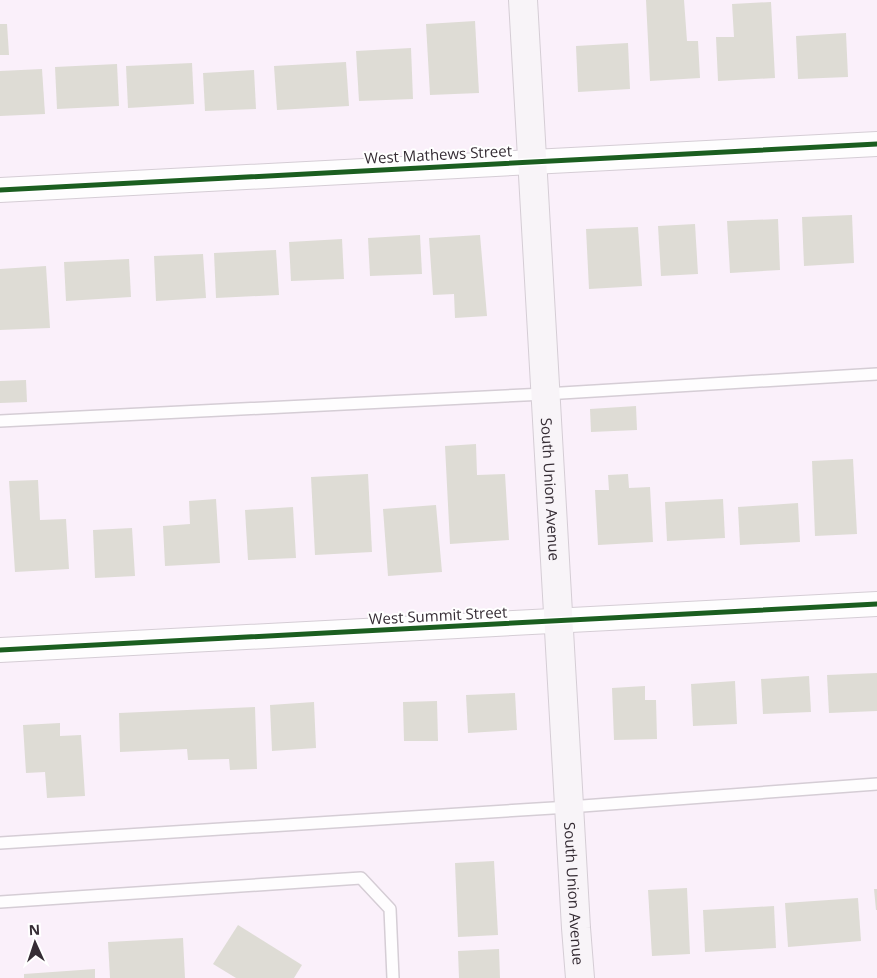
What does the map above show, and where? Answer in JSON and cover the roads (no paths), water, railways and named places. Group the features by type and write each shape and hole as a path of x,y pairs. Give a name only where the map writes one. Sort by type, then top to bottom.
{"main road":[{"name":"South Union Avenue","path":"523,0 580,978"}],"street":[{"name":"West Mathews Street","path":"0,190 877,144"},
{"name":"West Summit Street","path":"0,650 877,604"}],"lane":[{"path":"0,421 546,394 877,374"},
{"path":"0,842 569,806 877,784"},
{"path":"0,902 361,878 390,909 393,978"}]}
